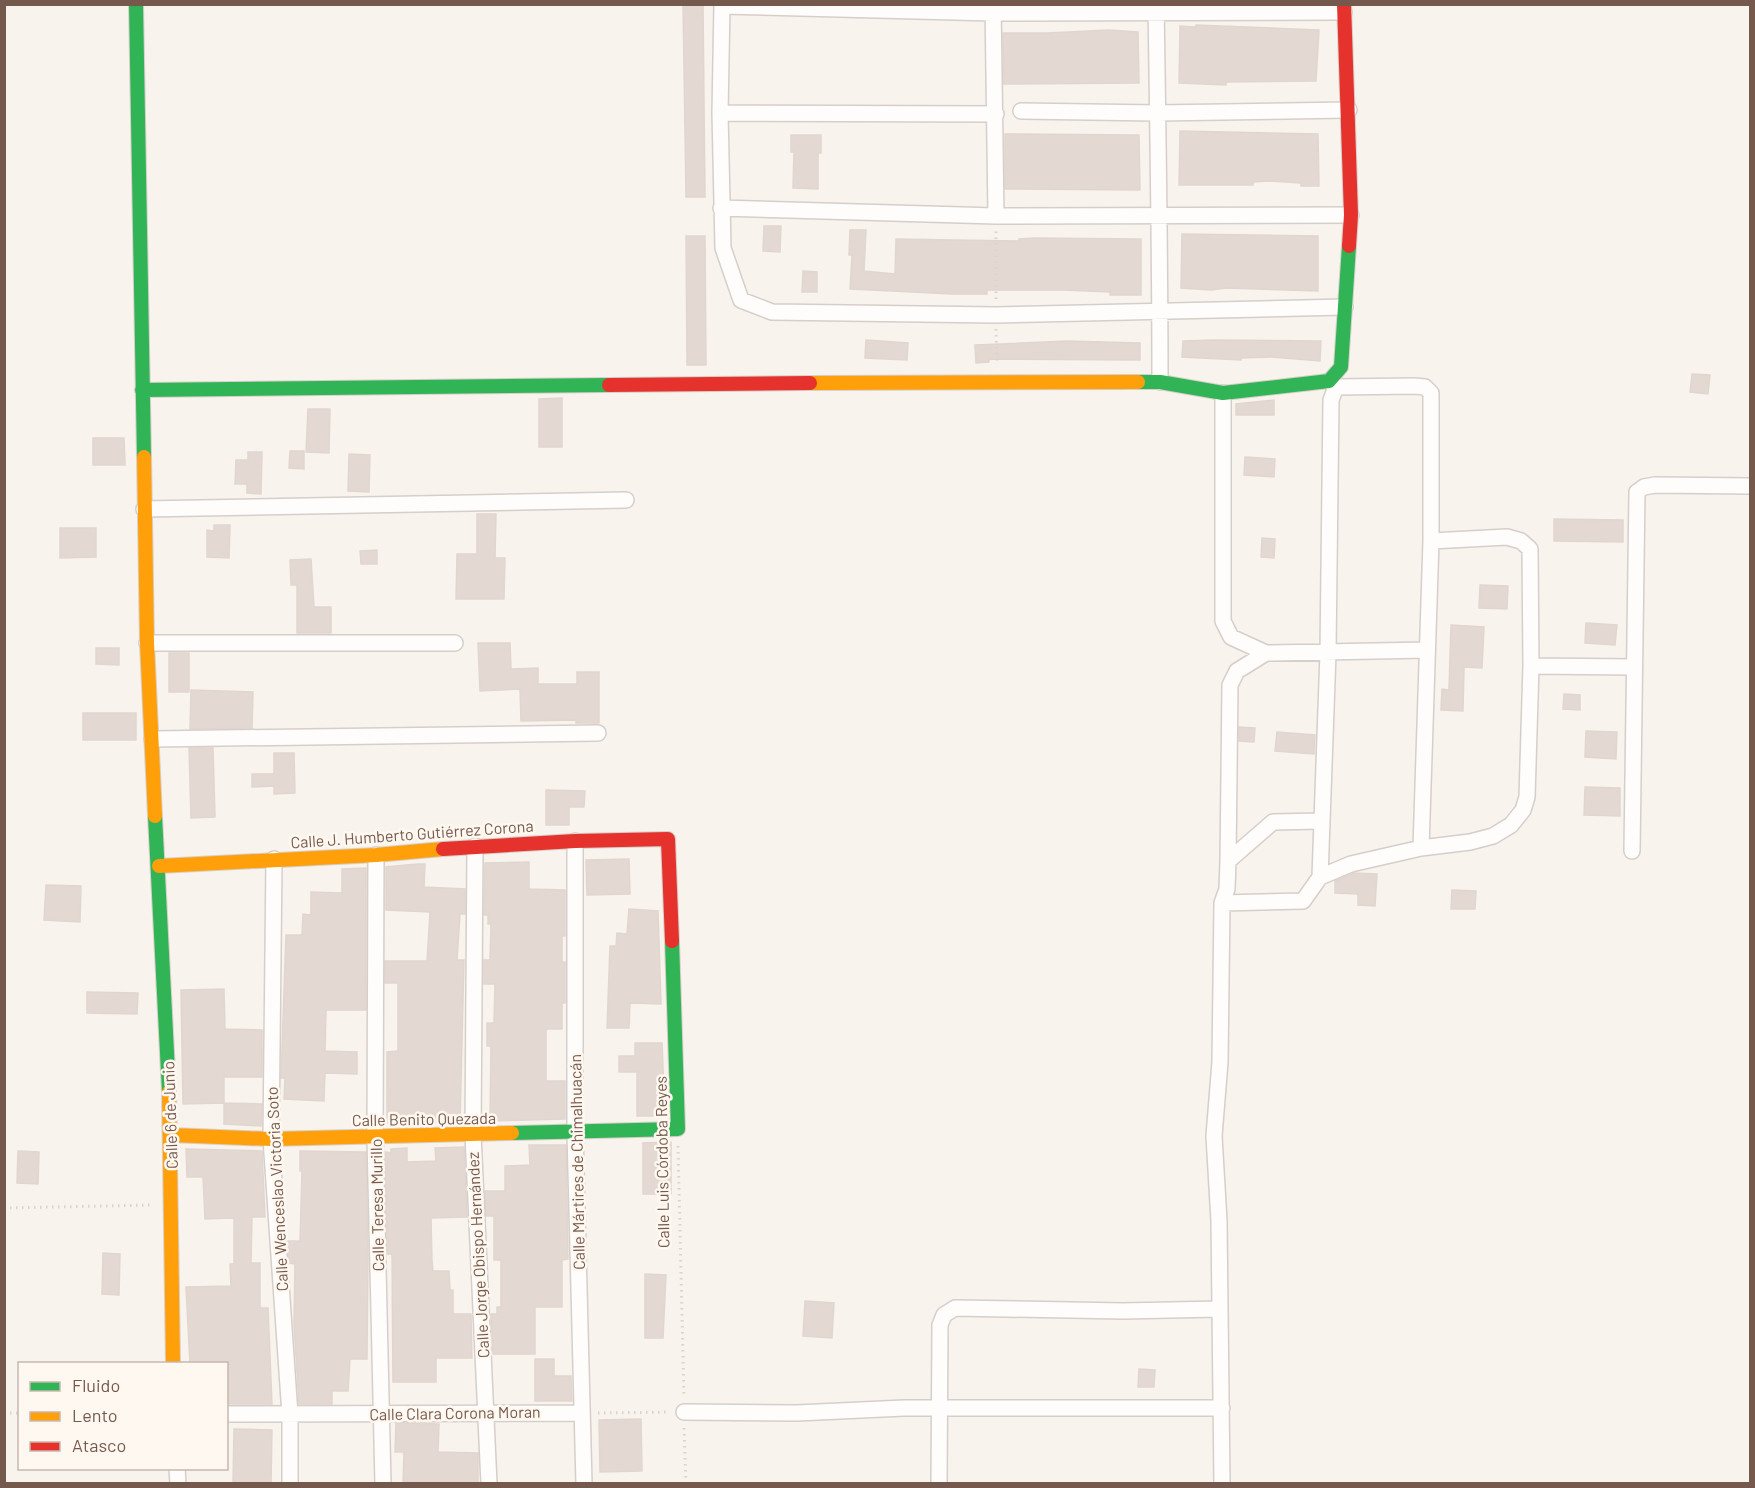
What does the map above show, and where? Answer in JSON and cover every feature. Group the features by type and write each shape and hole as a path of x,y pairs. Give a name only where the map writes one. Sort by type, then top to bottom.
{"street":[{"name":"Calle 6 de Junio","path":"136,4 147,643 171,1135 173,1362"},
{"path":"1320,877 1328,653 1331,400 1333,384 1341,368 1345,307 1351,215 1344,8 993,9 722,5 720,113 723,248 741,300 772,312 996,315 1345,307"},
{"path":"993,9 996,216"},
{"path":"1156,9 1160,214 1160,382"},
{"path":"1021,111 1157,113 1349,110"},
{"path":"720,113 996,114"},
{"path":"721,208 996,216 1351,215"},
{"path":"142,390 998,381 1160,382 1223,393 1333,384 1425,387 1431,393 1431,541 1420,848"},
{"path":"1223,393 1223,621 1231,637 1266,653 1427,650"},
{"path":"1632,852 1637,492 1655,484 1750,486"},
{"path":"144,509 626,500"},
{"path":"1222,903 1303,901 1320,877 1351,864 1420,848 1470,842 1493,836 1511,825 1523,810 1527,797 1531,666 1530,549 1521,541 1507,537 1431,541"},
{"path":"147,643 455,643"},
{"path":"1222,1484 1219,1221 1214,1136 1220,1062 1222,903 1227,890 1230,685 1237,671 1266,653"},
{"path":"1531,666 1634,667"},
{"path":"152,740 598,733"},
{"path":"1228,861 1273,822 1321,821"},
{"name":"Calle J. Humberto Gutiérrez Corona","path":"159,866 376,855 474,846 668,839"},
{"name":"Calle Luis Córdoba Reyes","path":"668,839 678,1129"},
{"name":"Calle Mártires de Chimalhuacán","path":"575,841 575,1132 584,1484"},
{"name":"Calle Jorge Obispo Hernández","path":"474,846 472,1135 489,1484"},
{"name":"Calle Teresa Murillo","path":"376,855 375,1138 383,1484"},
{"name":"Calle Wenceslao Victoria Soto","path":"274,859 271,1139 290,1415 290,1484"},
{"name":"Calle Benito Quezada","path":"171,1135 271,1139 375,1138 678,1129"},
{"path":"939,1484 940,1325 944,1315 955,1308 1219,1310"},
{"path":"684,1412 797,1413 904,1408 1222,1408"},
{"name":"Calle Clara Corona Moran","path":"228,1414 581,1413"}],"path":[{"name":"Calle Luis Córdoba Reyes","path":"678,1129 686,1484"},
{"path":"4,1208 173,1204"},
{"path":"581,1413 684,1412"}],"building":[{"path":"683,4 703,4 705,197 686,197"},
{"path":"1196,25 1319,30 1316,81 1226,82 1226,85 1179,83 1180,26 1196,27"},
{"path":"1109,30 1138,32 1139,83 1004,84 1003,33"},
{"path":"1180,131 1318,134 1319,186 1268,181 1253,182 1253,185 1179,185"},
{"path":"1005,134 1139,135 1140,190 1005,189"},
{"path":"791,135 821,135 821,153 818,153 818,189 793,188 794,152 791,152"},
{"path":"764,226 781,226 780,252 763,251"},
{"path":"850,230 866,230 864,271 895,274 896,239 1019,241 1019,239 1034,238 1141,239 1141,295 1110,295 1110,292 1063,290 987,290 987,294 953,294 850,289 852,255 849,255"},
{"path":"1182,234 1318,236 1318,291 1181,288"},
{"path":"686,236 705,236 706,365 687,365"},
{"path":"803,271 817,272 817,292 802,292"},
{"path":"866,340 908,343 907,360 865,358"},
{"path":"1067,341 1140,343 1140,360 989,359 989,362 976,363 975,345"},
{"path":"1183,341 1321,341 1320,361 1271,357 1241,358 1241,360 1182,357"},
{"path":"1692,374 1710,375 1708,394 1690,392"},
{"path":"562,398 562,447 539,447 539,399"},
{"path":"1274,400 1274,415 1236,415 1236,404"},
{"path":"308,409 330,409 329,453 306,452"},
{"path":"93,438 124,438 125,465 93,465"},
{"path":"290,451 304,451 304,469 289,468"},
{"path":"248,452 262,452 261,494 247,493 247,484 235,484 236,460 248,460"},
{"path":"349,454 370,455 369,492 348,491"},
{"path":"1245,457 1275,459 1274,477 1244,475"},
{"path":"477,514 496,514 495,558 505,558 504,599 456,599 457,554 477,554"},
{"path":"1554,519 1623,520 1623,542 1554,541"},
{"path":"214,525 230,525 229,558 207,557 207,530 214,531"},
{"path":"60,528 96,528 96,557 60,558"},
{"path":"1262,538 1275,539 1274,558 1261,557"},
{"path":"377,550 377,564 361,564 360,551"},
{"path":"311,559 314,607 331,607 331,633 297,633 297,585 291,585 290,560"},
{"path":"1480,585 1508,586 1507,609 1479,608"},
{"path":"1586,623 1617,625 1615,645 1585,643"},
{"path":"1451,625 1484,627 1482,668 1464,667 1463,711 1441,710 1442,689 1449,690"},
{"path":"478,643 510,643 511,669 538,668 538,684 577,684 577,672 599,672 599,723 576,723 576,720 521,721 520,689 480,691"},
{"path":"96,648 119,648 119,665 96,664"},
{"path":"169,653 189,653 189,692 169,692"},
{"path":"191,690 253,692 252,728 190,729"},
{"path":"1564,694 1580,695 1580,710 1563,709"},
{"path":"83,713 136,713 136,740 83,740"},
{"path":"1239,727 1255,728 1254,742 1239,741"},
{"path":"1586,731 1617,732 1616,759 1585,757"},
{"path":"1277,732 1315,735 1314,754 1275,751"},
{"path":"189,748 213,748 215,817 191,818"},
{"path":"274,753 294,753 295,793 274,794 274,786 252,787 252,774 274,774"},
{"path":"1585,787 1620,788 1620,816 1584,815"},
{"path":"546,790 585,791 584,807 569,807 569,825 546,825"},
{"path":"629,859 630,894 587,895 586,860"},
{"path":"529,862 529,889 565,890 565,936 562,936 562,962 565,962 565,1003 562,1003 562,1029 546,1029 546,1081 565,1081 565,1119 490,1121 491,1046 487,1046 487,1023 494,1023 495,984 484,984 484,960 490,960 491,924 488,924 488,915 484,915 485,863"},
{"path":"425,864 424,887 465,889 465,914 460,914 457,960 464,960 460,1122 387,1123 387,1052 398,1051 398,983 385,983 385,961 427,961 430,912 386,910 386,867"},
{"path":"366,868 366,1010 326,1010 325,1051 357,1052 357,1074 325,1073 324,1101 284,1099 285,1078 281,1078 286,935 302,935 303,914 311,915 311,892 342,893 342,869"},
{"path":"1354,873 1377,874 1375,906 1358,905 1358,894 1335,893 1335,881"},
{"path":"46,885 81,886 80,922 44,920"},
{"path":"1452,890 1476,891 1475,909 1451,909"},
{"path":"629,909 658,911 661,1004 630,1003 629,1028 607,1028 610,946 616,946 617,933 627,934"},
{"path":"224,989 225,1029 262,1030 262,1077 224,1077 224,1103 183,1104 181,990"},
{"path":"87,992 138,993 137,1014 87,1013"},
{"path":"635,1043 662,1043 665,1116 637,1116 637,1072 619,1072 619,1056 635,1056"},
{"path":"224,1103 262,1104 261,1126 224,1124"},
{"path":"671,1142 671,1194 643,1194 643,1143"},
{"path":"529,1145 566,1145 568,1259 562,1260 562,1307 535,1307 535,1354 493,1354 491,1314 497,1314 497,1307 501,1307 501,1260 494,1260 494,1216 486,1216 485,1191 505,1191 505,1166 530,1165"},
{"path":"464,1147 467,1217 431,1218 432,1260 433,1271 449,1271 450,1290 453,1290 453,1314 471,1314 472,1358 436,1358 436,1382 393,1382 392,1254 387,1254 385,1152 391,1153 391,1149 407,1148 407,1162 436,1161 435,1148"},
{"path":"186,1149 262,1151 265,1217 252,1217 251,1263 260,1263 260,1308 268,1308 272,1404 228,1404 228,1362 190,1362 186,1287 231,1286 230,1264 234,1264 234,1218 205,1219 203,1177 187,1177"},
{"path":"18,1151 39,1152 38,1184 17,1183"},
{"path":"300,1151 366,1152 367,1359 350,1359 348,1391 332,1391 332,1404 299,1404 294,1324 295,1264 289,1263 288,1241 300,1241 302,1171 300,1171"},
{"path":"103,1253 120,1254 119,1295 102,1294"},
{"path":"645,1274 666,1275 663,1338 645,1338"},
{"path":"805,1301 834,1303 832,1338 803,1336"},
{"path":"535,1359 554,1359 554,1376 571,1376 572,1401 535,1401"},
{"path":"1139,1369 1155,1370 1154,1387 1138,1387"},
{"path":"641,1419 642,1471 600,1472 599,1420"},
{"path":"396,1423 439,1424 438,1452 478,1453 478,1484 403,1484 404,1452 395,1452"},
{"path":"234,1429 272,1430 271,1484 233,1484"}],"traffic: fast":[{"path":"136,4 144,457"},
{"path":"1138,382 1160,382 1223,393 1329,381 1341,367 1349,246"},
{"path":"142,390 609,385"},
{"path":"155,816 169,1092"},
{"path":"512,1133 678,1129 672,941"}],"traffic: slow":[{"path":"810,383 1138,382"},
{"path":"144,457 147,643 155,816"},
{"path":"159,866 376,855 443,849"},
{"path":"169,1092 173,1362"},
{"path":"171,1135 271,1139 512,1133"}],"traffic: jam":[{"path":"1344,4 1351,215 1349,246"},
{"path":"609,385 810,383"},
{"path":"443,849 575,841 668,839 672,941"}]}
